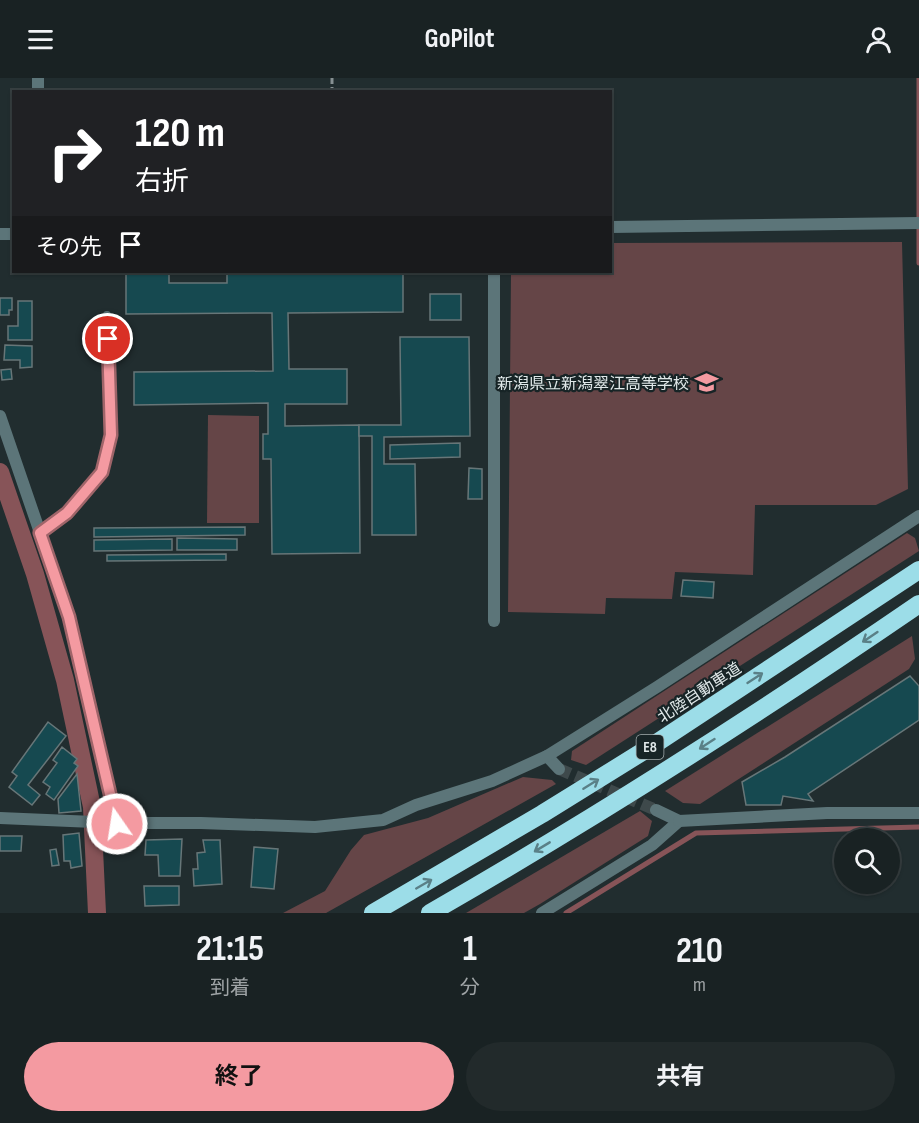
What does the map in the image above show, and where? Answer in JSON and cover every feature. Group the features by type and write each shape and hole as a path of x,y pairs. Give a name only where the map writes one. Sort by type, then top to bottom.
{"highway":[{"name":"北陸自動車道","path":"373,913 522,826 655,744 919,570"},
{"name":"E8","path":"430,913 565,834 919,604"}],"street":[{"path":"612,227 919,223"},
{"path":"494,273 494,621"},
{"path":"0,416 69,617 117,824"},
{"path":"0,818 117,824 201,823 315,827 383,820 416,806 492,781 547,756 919,516"},
{"path":"547,756 559,769"},
{"path":"656,810 679,821 827,813 919,813"},
{"path":"542,913 652,845 679,821"}],"lane":[{"path":"40,533 67,513 102,472 111,435 107,315"}],"shaded area":[{"name":"新潟県立新潟翠江高等学校","path":"902,242 908,489 876,505 755,505 753,575 675,572 672,599 606,598 605,614 508,612 511,273 612,273 612,243"},
{"path":"208,415 259,416 259,523 207,523"},
{"path":"907,533 915,538 919,551 586,765 571,760 572,751"},
{"path":"912,636 915,659 909,669 700,804 683,803 665,791"},
{"path":"523,777 552,780 556,784 326,913 283,913 325,891 351,850 364,835 428,818"},
{"path":"640,811 652,821 648,836 540,904 524,913 466,913"}],"building":[{"path":"126,273 169,273 169,283 227,283 227,273 403,273 403,312 288,313 289,369 347,369 347,404 285,404 285,426 359,425 360,553 272,554 271,459 263,459 263,434 268,434 268,403 134,405 134,372 273,371 272,313 126,314"},
{"path":"430,294 461,294 461,320 430,320"},
{"path":"0,298 12,298 12,310 9,310 9,315 0,315"},
{"path":"18,301 32,301 32,340 8,340 8,326 18,326"},
{"path":"400,337 469,337 470,436 384,437 384,464 415,464 416,535 372,535 372,436 359,436 359,425 401,425"},
{"path":"5,345 32,346 32,367 20,368 20,360 4,360"},
{"path":"11,369 12,379 2,380 1,370"},
{"path":"460,443 460,457 390,459 390,445"},
{"path":"469,468 482,469 482,499 468,499"},
{"path":"245,527 245,535 94,537 94,528"},
{"path":"177,538 237,539 237,550 177,550"},
{"path":"172,539 172,550 94,551 94,540"},
{"path":"226,554 226,560 107,561 107,555"},
{"path":"683,580 714,582 713,598 681,596"},
{"path":"910,676 919,686 919,720 808,794 813,801 783,796 781,805 746,805 742,782 785,757"},
{"path":"48,722 66,736 28,785 40,795 32,805 9,787 17,776 12,772"},
{"path":"62,747 77,759 74,763 78,766 54,800 46,794 50,787 43,782 57,763 53,760"},
{"path":"77,774 81,811 59,813 58,799"},
{"path":"79,833 82,866 71,868 70,861 64,861 63,835"},
{"path":"0,836 22,836 21,851 0,851"},
{"path":"182,839 180,876 159,876 158,855 145,855 146,840"},
{"path":"203,840 220,840 222,884 194,886 193,869 198,869 197,853 205,852"},
{"path":"254,847 278,849 274,889 251,887"},
{"path":"56,849 59,865 52,866 50,850"},
{"path":"144,886 179,886 179,905 145,906"}],"waterway":[{"path":"919,78 919,263"},
{"path":"0,472 35,574 65,680 92,807 97,913"},
{"path":"566,913 696,833 919,827"}],"tunnel":[{"path":"559,769 656,810"}],"place":[{"name":"新潟県立新潟翠江高等学校","path":"707,383"}],"route":[{"path":"108,339 111,435 102,472 67,513 40,533 69,617 117,824"}]}
